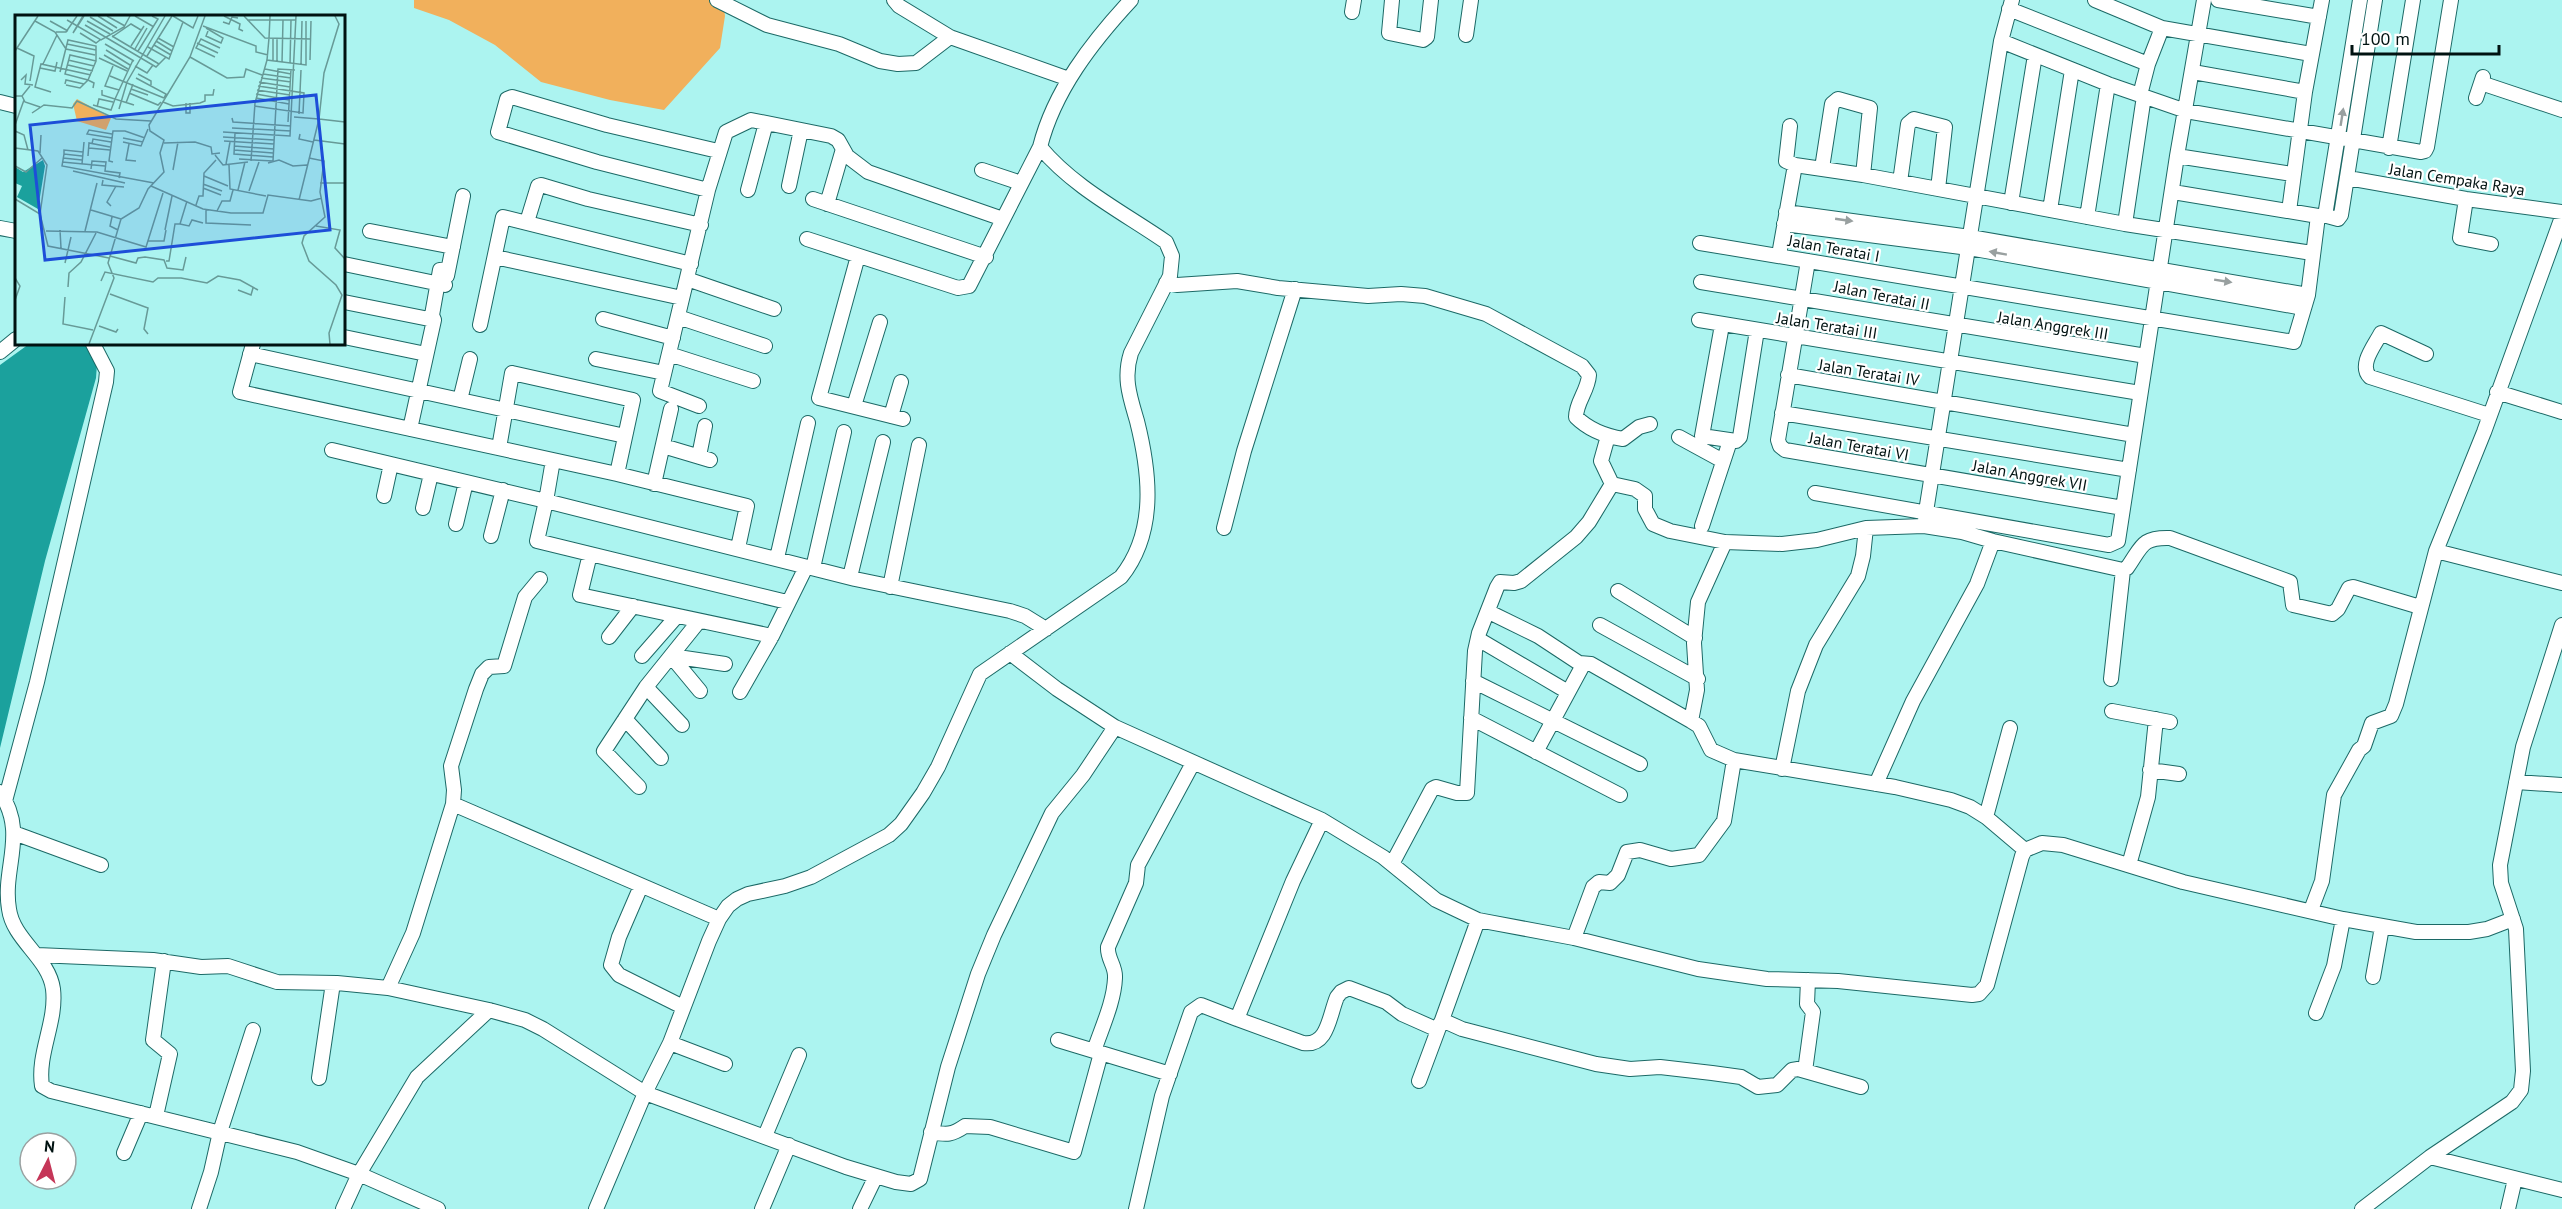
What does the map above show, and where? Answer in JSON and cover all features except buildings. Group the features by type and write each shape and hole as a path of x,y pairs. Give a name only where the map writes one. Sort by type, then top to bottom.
{"street":[{"path":"717,0 767,25 839,44 880,60 898,64 916,63 950,37"},
{"path":"894,0 899,6 950,37 1070,79"},
{"path":"807,239 958,288 969,286 986,257 1040,147 1052,110 1070,79 1109,24 1131,0"},
{"path":"1392,0 1389,33 1423,40 1427,37 1431,0"},
{"path":"1466,35 1471,0"},
{"path":"2096,0 2162,28 2311,54"},
{"path":"1815,493 2109,545 2113,545 2119,538 2177,156 2204,0"},
{"path":"2218,0 2319,17"},
{"path":"2289,211 2292,174 2322,0"},
{"path":"2173,192 2327,217 2341,215 2348,178 2346,139 2360,0"},
{"path":"2327,217 2375,0"},
{"path":"2389,148 2413,0"},
{"path":"2001,41 2108,84 2186,111 2389,148 2426,151 2451,0"},
{"path":"1924,526 2001,41 2010,4 2148,64"},
{"path":"2125,224 2148,64 2162,28"},
{"path":"2011,202 2034,55"},
{"path":"2050,210 2072,70"},
{"path":"2193,72 2305,92"},
{"path":"2476,98 2483,79 2562,110"},
{"path":"2087,216 2108,84"},
{"path":"708,190 597,162 498,132 507,99 512,97 607,124 718,151"},
{"path":"1822,168 1832,104 1838,99 1870,108 1863,175"},
{"path":"0,102 15,106"},
{"path":"1900,182 1908,124 1914,119 1945,127 1938,189"},
{"path":"699,406 660,391 708,190 718,151 726,132 751,120 835,137 860,167 878,177 1003,219"},
{"path":"748,190 766,123"},
{"path":"1790,126 1786,161 1795,165 1863,175 2125,224 2312,253"},
{"path":"789,186 801,130"},
{"path":"596,1209 645,1093 670,1043 682,1006 719,919 737,899 811,877 869,847 901,824 938,767 980,674 1121,578 1128,569 1141,541 1146,525 1149,494 1145,457 1128,390 1127,366 1131,353 1170,276 1173,262 1170,249 1166,242 1054,164 1040,147"},
{"path":"827,204 843,149"},
{"path":"2177,156 2292,174"},
{"path":"1779,255 1795,165"},
{"path":"982,170 1021,183"},
{"name":"Jalan Cempaka Raya","path":"2348,178 2466,199 2562,212"},
{"path":"527,222 538,186 541,184 588,199 701,225"},
{"path":"410,429 434,320 432,315 441,284 440,270 448,269 463,196"},
{"path":"2466,199 2460,238 2491,244"},
{"path":"813,200 986,257"},
{"path":"480,325 503,217 691,264"},
{"name":"Jalan Teratai I","path":"1700,243 2153,318 2289,343 2296,339 2308,295 2312,253 2327,217"},
{"path":"2312,910 2323,873 2334,795 2342,778 2364,747 2372,723 2391,716 2396,704 2436,551 2531,305 2562,217"},
{"path":"1785,218 1969,243 2159,276 2308,295"},
{"path":"0,228 15,231"},
{"path":"370,231 453,247"},
{"path":"858,256 819,398 897,417 901,382"},
{"path":"495,257 682,298"},
{"path":"1808,261 1782,413 2129,470"},
{"path":"345,264 441,284"},
{"path":"2159,276 2303,308"},
{"path":"687,279 774,309"},
{"path":"1166,283 1177,285 1236,281 1368,296 1413,294 1440,299 1486,314 1582,366 1589,375 1588,385 1576,410 1576,417 1582,423 1608,436 1627,438 1639,427 1650,424"},
{"name":"Jalan Teratai II","path":"1701,282 1802,297 1956,326"},
{"path":"1224,528 1244,451 1295,289"},
{"path":"345,302 434,320"},
{"path":"678,317 765,346"},
{"path":"603,319 673,338"},
{"name":"Jalan Teratai III","path":"1699,320 2140,393"},
{"path":"854,406 880,322"},
{"path":"1700,441 1722,325"},
{"name":"Jalan Anggrek III","path":"1956,326 2146,356"},
{"path":"1679,437 1700,441 1737,441 1740,437 1757,330"},
{"path":"2426,354 2381,333 2365,366 2365,373 2370,377 2489,415"},
{"path":"345,337 426,354"},
{"path":"0,352 15,340"},
{"path":"94,345 107,371 106,382 37,682 3,796 12,817 14,833 9,910 16,928 50,976 53,995 41,1067 42,1086 51,1091 220,1131 297,1152 359,1174 438,1209"},
{"path":"625,436 418,391 252,349 240,392 617,474 747,506 738,548"},
{"path":"669,354 753,381"},
{"path":"460,400 470,359"},
{"path":"596,359 664,373"},
{"path":"499,448 512,373 633,400 617,474"},
{"name":"Jalan Teratai IV","path":"1788,375 2134,435"},
{"path":"2497,393 2562,412"},
{"path":"654,484 671,410"},
{"name":"Jalan Teratai VI","path":"1782,413 1778,440 1780,446 1785,450 1933,475"},
{"path":"777,558 808,423"},
{"path":"663,446 705,458 705,426"},
{"path":"740,692 772,636 787,603 809,567 844,432"},
{"path":"1608,436 1601,461 1612,484 1641,492 1645,496 1649,519 1657,527 1725,542 1782,544 1817,540 1866,528 1924,526 1962,532 2123,570 2127,568 2145,542 2154,538 2170,538 2290,582 2294,605 2332,614 2338,609 2349,588 2353,587 2420,608"},
{"path":"1700,441 1723,461"},
{"path":"1702,526 1730,441"},
{"path":"850,577 883,442"},
{"path":"890,587 919,445"},
{"path":"332,450 503,490 890,587 1010,611 1046,628"},
{"path":"553,460 537,541 787,603"},
{"path":"384,496 392,464"},
{"path":"423,508 431,474"},
{"name":"Jalan Anggrek VII","path":"1933,475 2122,508"},
{"path":"456,524 466,482"},
{"path":"1392,864 1432,789 1441,787 1457,793 1467,793 1473,681 1478,639 1499,584 1521,581 1576,537 1589,522 1612,484"},
{"path":"491,536 503,490"},
{"path":"1782,769 1798,691 1816,645 1858,576 1866,528"},
{"path":"1876,784 1913,700 1977,584 1993,541"},
{"path":"1691,721 1698,679 1695,638 1698,602 1725,542"},
{"path":"2436,551 2562,584"},
{"path":"590,554 580,595 772,636"},
{"path":"2111,679 2123,570"},
{"path":"388,988 413,933 453,804 451,766 476,689 482,674 489,667 504,666 525,597 540,579"},
{"path":"1618,591 1695,638"},
{"path":"609,637 633,606"},
{"path":"1489,612 1538,636 1583,664 1591,664 1691,721 1699,726 1711,750 1734,760 1876,784 1951,800 1971,807 1986,817 2025,850"},
{"path":"642,656 677,616"},
{"path":"639,787 604,752 646,687 699,621"},
{"path":"2362,1209 2430,1156 2512,1102 2521,1090 2516,928 2501,883 2500,865 2530,721 2562,625"},
{"path":"1600,626 1698,679"},
{"path":"1478,639 1568,692"},
{"path":"1010,653 1057,689 1115,727 1322,820 1356,839 1392,864 1436,900 1479,920 1575,938 1698,969 1767,979 1808,980 1980,994 1987,985 2025,850 2033,845 2052,843 2183,882 2382,927 2416,932 2469,932 2487,929 2512,919"},
{"path":"671,656 724,664"},
{"path":"671,656 700,691"},
{"path":"687,676 698,660"},
{"path":"1536,752 1583,664"},
{"path":"1473,681 1640,764"},
{"path":"646,687 682,725"},
{"path":"2112,711 2170,722"},
{"path":"1471,718 1620,795"},
{"path":"625,719 661,758"},
{"path":"2129,865 2148,797 2156,719"},
{"path":"37,955 164,961 201,967 228,966 277,982 333,983 388,988 489,1010 525,1020 543,1029 645,1093 876,1176 911,1184 920,1179 951,1056 978,974 994,935 1052,813 1083,775 1115,727"},
{"path":"1986,817 2010,728"},
{"path":"1575,938 1593,887 1599,882 1610,883 1618,875 1627,852 1640,850 1671,859 1699,855 1724,821 1734,760"},
{"path":"931,1132 948,1135 958,1132 965,1126 990,1127 1074,1152 1114,986 1115,969 1108,957 1108,947 1136,883 1138,865 1193,764"},
{"path":"2150,770 2179,774"},
{"path":"2516,782 2562,785"},
{"path":"453,804 719,919"},
{"path":"1237,1019 1293,881 1322,820"},
{"path":"14,833 101,865"},
{"path":"641,886 615,948 611,965 619,975 682,1006"},
{"path":"2316,1013 2334,966 2343,919"},
{"path":"1419,1081 1479,920"},
{"path":"2373,977 2382,927"},
{"path":"156,1116 170,1054 153,1041 164,961"},
{"path":"1805,1071 1813,1012 1807,1004 1808,980"},
{"path":"319,1078 333,983"},
{"path":"1136,1209 1162,1096 1189,1016 1196,1006 1201,1005 1303,1043 1314,1044 1323,1035 1337,997 1349,988 1386,1002 1408,1017 1537,1047 1596,1064 1630,1069 1660,1067 1741,1077 1758,1087 1777,1085 1795,1069 1861,1087"},
{"path":"343,1209 359,1174 417,1077 489,1010"},
{"path":"199,1209 211,1172 220,1131 253,1030"},
{"path":"1058,1040 1170,1074"},
{"path":"670,1043 725,1064"},
{"path":"765,1136 800,1055"},
{"path":"124,1154 141,1113"},
{"path":"762,1209 789,1144"},
{"path":"2430,1156 2562,1190"},
{"path":"860,1209 876,1176"},
{"path":"2508,1209 2515,1179"}],"shaded area":[{"path":"414,0 723,0 725,16 720,48 664,110 610,100 541,82 495,45 449,20 414,8"}],"water":[{"path":"28,345 90,345 97,364 96,378 45,561 0,748 0,365"}]}
